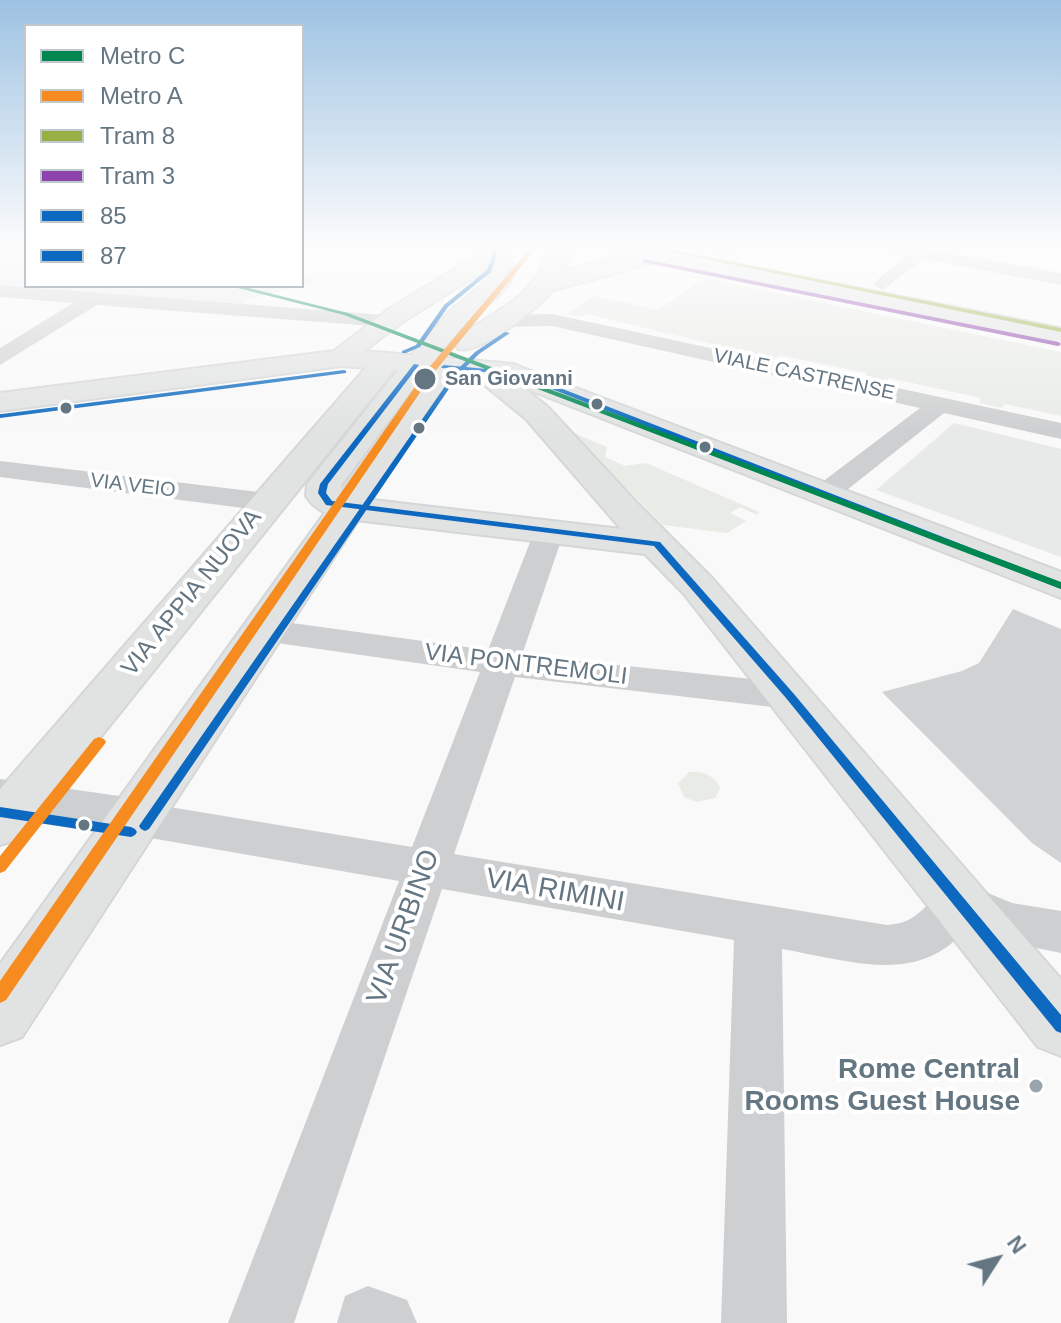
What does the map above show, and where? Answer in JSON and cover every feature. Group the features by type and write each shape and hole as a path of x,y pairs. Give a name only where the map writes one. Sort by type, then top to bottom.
{"main road":[{"path":"342,358 385,321 407,309"},
{"path":"403,367 398,340 415,309"},
{"path":"467,309 403,367 323,486 327,501 347,508 657,544"},
{"path":"403,367 468,342 499,321 538,309"},
{"path":"924,309 1061,336"},
{"path":"1009,309 1061,319"},
{"path":"0,402 342,358 403,367 503,370 528,377 1061,586"},
{"name":"VIA APPIA NUOVA","path":"7,808 267,502 403,367"},
{"path":"477,369 531,406 657,544 790,696 1061,1026"},
{"path":"0,1016 347,508"}],"street":[{"path":"1,356 77,309"},
{"path":"230,309 385,321"},
{"name":"VIALE CASTRENSE","path":"499,321 552,320 1061,431"},
{"path":"823,495 940,404"},
{"name":"VIA VEIO","path":"0,469 267,502"},
{"name":"VIA URBINO","path":"261,1323 549,532"},
{"name":"VIA PONTREMOLI","path":"263,630 502,664 790,696"},
{"name":"VIA APPIA NUOVA","path":"7,808 133,818"},
{"name":"VIA RIMINI","path":"133,818 887,946 919,943 936,931 959,901"},
{"path":"959,901 1008,922 1061,932"},
{"path":"754,1323 758,926"}],"shaded area":[{"path":"575,309 852,309 1061,352 1061,416 1005,404 1002,408 979,403 981,398 889,378 886,381 865,377 867,373 779,355 774,359 587,314 581,317 567,314"},
{"path":"954,423 1061,449 1061,557 876,490"},
{"path":"567,430 607,447 605,457 625,466 646,463 759,512 757,515 740,507 730,513 746,521 727,533 663,525"},
{"path":"689,772 703,773 715,780 720,788 715,798 696,802 684,797 678,783"}],"building":[{"path":"1013,609 1061,629 1061,863 1032,843 882,692 962,671 979,663"}],"metro line":[{"name":"C","path":"325,309 346,314 1061,586"},
{"name":"A","path":"0,995 429,373 483,309"},
{"name":"A","path":"0,867 99,742"}],"tram line":[{"name":"3","path":"882,309 1058,344"},
{"name":"8","path":"955,309 1061,330"}],"transit line":[{"name":"85","path":"404,352 418,346 444,309"},
{"name":"87","path":"145,826 457,373 477,353 507,333"},
{"name":"85","path":"416,365 324,484 322,493 329,503 657,544"},
{"name":"85","path":"444,367 517,373 1061,586"},
{"name":"87","path":"2,416 344,372"},
{"name":"85","path":"657,544 790,696 1061,1026"},
{"name":"87","path":"0,812 131,832"}],"place":[{"name":"San Giovanni","path":"425,379"},
{"name":"Rome Central Rooms Guest House","path":"1036,1086"}]}
